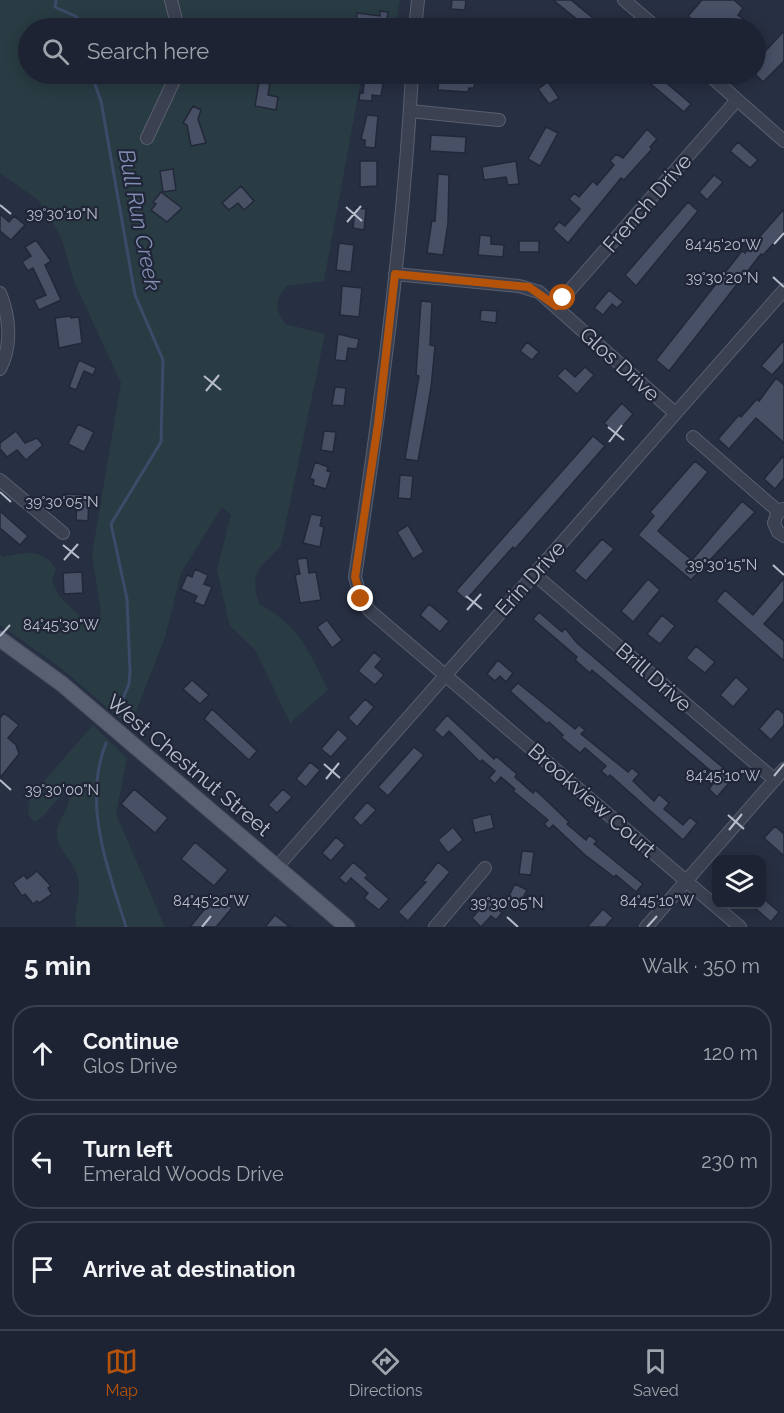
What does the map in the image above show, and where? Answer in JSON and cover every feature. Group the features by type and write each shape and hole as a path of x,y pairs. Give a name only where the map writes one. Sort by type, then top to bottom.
{"main road":[{"name":"West Chestnut Street","path":"0,639 62,684 347,927"}],"street":[{"path":"171,0 176,18"},
{"path":"416,18 418,0"},
{"path":"624,0 645,18"},
{"path":"147,138 172,84"},
{"name":"Brookview Court","path":"411,84 395,274 378,424 355,577 361,599 370,611 740,927"},
{"path":"719,84 784,141"},
{"name":"French Drive","path":"556,306 737,100"},
{"path":"410,111 500,120"},
{"name":"Glos Drive","path":"395,274 529,287 556,306 675,413"},
{"name":"Erin Drive","path":"277,867 444,674 784,290"},
{"path":"0,293 6,308 9,335 4,361 0,369"},
{"path":"693,437 782,510 774,523 778,532 784,536"},
{"path":"0,480 63,533"},
{"name":"Brill Drive","path":"534,574 775,780"},
{"path":"646,927 784,770"},
{"path":"435,927 485,868"}],"shaded area":[{"path":"0,0 400,0 397,18 18,18 18,84 360,84 324,281 287,286 277,305 285,324 325,334 281,546 258,571 255,584 259,604 273,612 294,630 308,651 328,690 290,723 256,651 230,626 217,570 231,515 222,507 181,573 165,637 132,722 119,718 61,668 0,625 0,555 3,557 32,553 45,558 56,569 52,581 59,596 87,623 95,623 101,613 92,554 121,383 74,281 61,237 38,200 0,173"},
{"path":"93,725 127,758 116,814 165,927 76,927 78,880 74,867 60,847 57,836 58,825 68,804 69,795 65,793 61,796 35,822 29,814 30,797"}],"building":[{"path":"452,0 466,0 465,10 451,9"},
{"path":"553,0 571,0 593,18 576,18"},
{"path":"702,0 734,0 743,8 738,15 742,18 690,18 688,16"},
{"path":"380,11 388,12 387,18 357,18 357,13 380,16"},
{"path":"784,31 784,61 766,79 766,50"},
{"path":"259,84 270,84 268,95 278,97 276,110 255,106"},
{"path":"364,84 383,84 381,96 372,95 372,101 359,100 360,92 363,93"},
{"path":"438,84 475,84 474,88 469,88 468,92 438,90"},
{"path":"549,84 559,98 549,104 538,89"},
{"path":"651,84 668,84 691,104 684,112"},
{"path":"193,106 201,110 198,119 206,143 191,146 187,125 183,123"},
{"path":"367,115 378,116 375,148 365,147 365,140 361,139"},
{"path":"546,127 558,133 540,166 528,159"},
{"path":"647,129 657,139 650,147 652,149 624,180 621,178 568,243 553,229 559,222 565,226 580,209 569,199 574,193 579,197 593,181 597,185 614,165 610,161 616,154 623,158"},
{"path":"431,135 466,137 465,153 430,151"},
{"path":"738,142 758,160 750,168 730,151"},
{"path":"360,161 377,161 377,186 360,187"},
{"path":"516,161 519,184 508,185 506,177 484,180 482,167"},
{"path":"173,169 176,190 163,192 160,171"},
{"path":"438,174 449,175 448,223 443,255 427,253 432,220 435,221"},
{"path":"714,175 723,182 707,200 699,192"},
{"path":"241,186 254,201 244,210 238,203 229,210 222,203"},
{"path":"161,192 182,208 167,222 151,210 156,204 153,202"},
{"path":"688,202 698,211 636,286 625,275"},
{"path":"355,208 366,209 364,230 353,228"},
{"path":"784,209 784,232 763,255 761,254 669,371 656,360 742,251 745,253"},
{"path":"0,214 9,222 14,216 25,225 11,240 0,231"},
{"path":"480,235 491,236 491,244 504,245 503,257 478,255"},
{"path":"36,240 51,261 45,265 61,300 39,310 34,300 46,295 33,268 28,271 22,262 31,256 25,247"},
{"path":"519,241 539,241 539,252 519,252"},
{"path":"339,243 354,245 351,272 336,270"},
{"path":"342,286 362,288 359,317 340,315"},
{"path":"609,290 623,302 617,308 612,304 603,315 594,308"},
{"path":"421,301 432,302 430,345 435,346 431,388 418,461 405,459 419,376 416,375"},
{"path":"481,310 497,311 496,323 480,321"},
{"path":"71,316 71,318 79,317 82,343 59,348 55,318"},
{"path":"338,334 359,339 357,349 348,348 346,361 335,360"},
{"path":"784,340 784,362 772,375 761,366"},
{"path":"527,342 539,352 532,360 520,351"},
{"path":"79,360 96,368 93,375 84,371 76,390 69,387"},
{"path":"585,367 594,375 577,394 557,376 565,368 575,377"},
{"path":"776,378 784,385 784,443 756,418 729,449 718,439 739,415 741,417 757,399 759,401"},
{"path":"335,387 346,388 344,406 332,405"},
{"path":"622,403 633,414 616,434 604,423"},
{"path":"78,424 94,432 84,452 68,444"},
{"path":"16,431 25,443 37,438 43,445 26,460 17,450 7,457 0,449 0,443"},
{"path":"324,431 336,432 333,452 321,450"},
{"path":"593,436 605,446 515,549 513,547 466,600 456,591"},
{"path":"784,455 784,478 775,489 764,479"},
{"path":"695,461 708,472 658,531 673,544 692,560 742,501 755,512 691,580 638,535 654,516 650,512"},
{"path":"315,462 328,467 327,471 331,472 326,489 313,485 314,480 310,478"},
{"path":"400,475 413,476 411,499 398,498"},
{"path":"65,494 89,495 88,521 76,520 77,504 65,504"},
{"path":"0,511 28,536 20,545 0,528"},
{"path":"311,514 322,516 320,526 324,527 320,547 303,543"},
{"path":"408,525 424,552 413,559 397,532"},
{"path":"602,539 614,549 586,581 574,571"},
{"path":"307,558 309,573 316,572 321,600 300,603 295,575 300,574 297,559"},
{"path":"195,569 208,575 204,584 212,587 204,606 194,602 197,596 181,589 187,575 192,577"},
{"path":"82,572 83,593 64,594 63,573"},
{"path":"784,578 784,601 764,624 784,641 784,661 716,601 725,590 753,615"},
{"path":"648,579 660,590 633,622 621,611"},
{"path":"429,604 449,621 440,632 420,615"},
{"path":"539,612 562,632 565,628 577,643 734,777 717,797 709,789 718,777 592,670 590,673 575,660 577,657 533,619"},
{"path":"662,615 675,626 660,644 647,634"},
{"path":"327,620 342,640 332,648 317,627"},
{"path":"696,646 715,662 705,673 686,658"},
{"path":"374,652 382,659 375,667 384,675 375,685 358,671"},
{"path":"498,660 513,673 506,682 500,676 495,681 487,674"},
{"path":"736,677 749,689 733,707 720,695"},
{"path":"192,680 209,695 200,704 183,689"},
{"path":"518,683 575,729 579,725 585,730 581,734 628,772 632,768 639,774 633,781 654,801 659,794 669,803 664,809 683,825 690,817 697,823 683,840 610,775 608,777 601,771 606,766 585,748 580,753 561,737 563,735 549,722 547,724 510,691"},
{"path":"365,699 374,707 357,727 348,718"},
{"path":"777,708 784,714 784,725 771,740 759,729"},
{"path":"212,709 257,751 249,760 204,719"},
{"path":"4,713 19,725 8,738 16,745 19,754 0,778 0,718"},
{"path":"447,715 494,759 496,756 517,774 515,777 533,793 535,790 543,797 569,822 567,824 586,840 589,835 597,841 594,844 643,884 636,892 616,875 614,877 585,855 553,825 549,829 544,824 548,820 513,791 515,789 501,777 495,784 489,778 495,771 482,760 480,762 449,731 443,738 434,730"},
{"path":"338,729 348,738 331,757 321,749"},
{"path":"414,747 424,755 388,796 378,787"},
{"path":"310,762 320,770 306,787 296,779"},
{"path":"134,789 168,818 155,833 121,804"},
{"path":"283,789 292,797 277,813 268,805"},
{"path":"367,802 376,810 361,826 353,818"},
{"path":"491,814 494,828 475,833 472,819"},
{"path":"775,826 784,834 784,856 764,838"},
{"path":"453,827 463,840 448,853 438,840"},
{"path":"336,837 345,845 331,861 322,853"},
{"path":"195,842 228,870 214,886 181,859"},
{"path":"522,851 534,852 531,875 519,874"},
{"path":"353,862 368,875 365,878 389,899 379,910 364,898 368,893 351,878 346,884 339,878"},
{"path":"438,862 450,872 408,921 398,912 426,882 423,881"},
{"path":"37,871 51,886 48,888 52,894 39,903 37,901 33,904 25,894 22,896 13,883 24,875 27,879"},
{"path":"515,884 527,890 516,911 504,905"},
{"path":"216,895 232,908 216,927 190,927"},
{"path":"488,900 502,913 496,920 491,916 481,927 472,918"},
{"path":"766,901 779,912 771,922 756,909 766,909"},
{"path":"603,909 613,918 605,927 587,927"},
{"path":"275,915 290,927 265,927"}],"waterway":[{"name":"Bull Run Creek","path":"56,0 55,7 77,18"},
{"name":"Bull Run Creek","path":"95,84 101,101 135,295 163,360 161,442 111,524 127,599 130,671 129,684 117,713"},
{"name":"Bull Run Creek","path":"106,743 99,766 96,789 97,812 105,859 126,927"}],"route":[{"path":"361,599 356,588 355,577 378,424 395,274 519,285 539,292 556,306 563,298"}]}
